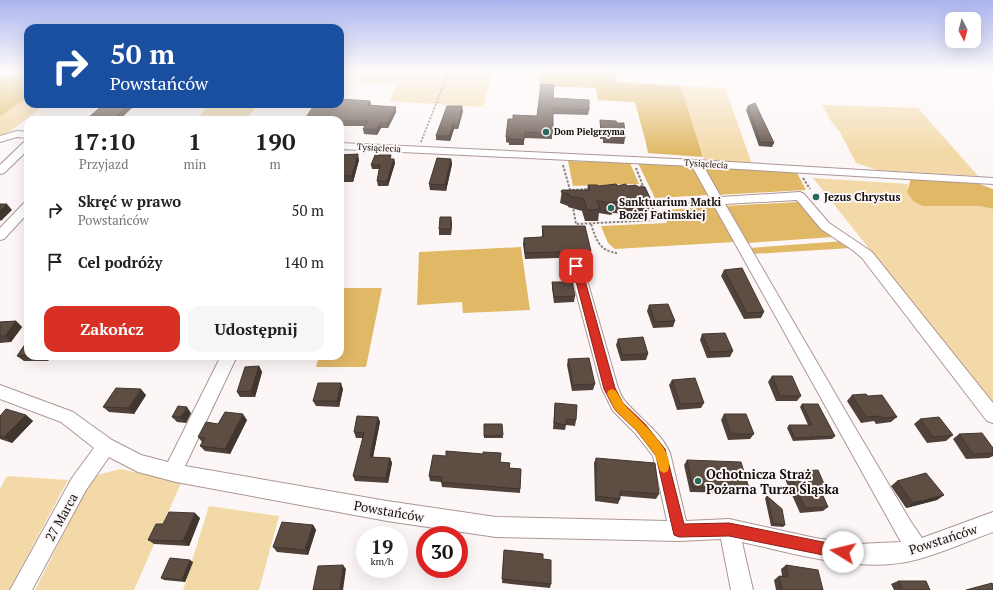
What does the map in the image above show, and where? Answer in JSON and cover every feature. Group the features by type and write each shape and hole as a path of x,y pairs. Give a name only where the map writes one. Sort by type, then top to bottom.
{"street":[{"path":"0,139 17,134 24,135"},
{"name":"Tysiąclecia","path":"344,146 562,158 696,163 993,181"},
{"path":"0,171 24,148"},
{"path":"696,163 710,201 900,522 918,549"},
{"path":"710,201 800,196 825,226 867,255 993,416"},
{"path":"0,236 24,210"},
{"path":"576,266 610,389 619,406 641,428 661,453 679,531"},
{"path":"173,472 227,360"},
{"name":"Powstańców","path":"0,392 67,417 106,446 138,463 173,472 387,511 496,527 679,531 729,529 814,548 857,554 892,553 918,549 993,522"},
{"name":"27 Marca","path":"21,590 79,484 106,446"},
{"path":"729,529 742,590"}],"path":[{"path":"418,150 438,99"},
{"path":"562,158 576,224 658,220 632,161"},
{"path":"799,173 811,191"},
{"path":"570,190 643,186"},
{"path":"571,205 575,205 577,201"},
{"path":"645,204 710,201"},
{"path":"591,224 598,246 609,253 617,253"}],"shaded area":[{"path":"0,99 24,99 24,108 41,108 30,116 24,116 24,121 0,139"},
{"path":"0,99 24,99 24,100 0,116"},
{"path":"391,99 485,99 483,107 390,101"},
{"path":"598,99 685,99 703,157 648,153 635,102 598,100"},
{"path":"685,99 729,99 752,164 704,159"},
{"path":"822,105 918,108 978,176 877,170 856,163 840,132 831,121"},
{"path":"206,108 256,108 248,116 200,116"},
{"path":"568,161 630,163 639,184 573,186"},
{"path":"638,163 693,166 710,195 655,198"},
{"path":"705,167 796,171 806,190 717,195"},
{"path":"813,178 908,184 907,192 913,201 980,206 993,209 993,405"},
{"path":"911,178 974,182 993,189 993,209 980,206 923,206 913,201 907,192"},
{"path":"798,202 817,224 833,237 748,243 741,237 724,206"},
{"path":"714,207 734,242 615,249 608,243 601,226 667,223 662,210"},
{"path":"844,241 851,248 752,254 749,248"},
{"path":"521,247 530,310 463,313 462,302 417,305 419,252"},
{"path":"344,288 382,288 366,367 316,367 318,360 344,360"},
{"path":"121,469 181,483 134,590 35,590 93,476"},
{"path":"7,476 68,480 9,590 0,590 0,489"},
{"path":"209,506 279,516 259,590 183,590"}],"building":[{"path":"344,99 370,101 367,105 396,107 387,123 380,123 376,130 363,129 368,121 344,121 344,116 307,116 312,108 344,108"},
{"path":"539,99 589,100 589,110 553,108 553,134 525,132 524,140 509,139 509,137 506,137 508,119 513,119 513,115 537,116"},
{"path":"755,103 774,143 760,142 748,106"},
{"path":"447,106 462,106 458,124 453,124 449,136 436,136"},
{"path":"99,108 125,108 116,116 90,116"},
{"path":"600,120 624,123 625,138 604,137 604,133 601,133"},
{"path":"358,154 352,176 344,176 344,155"},
{"path":"375,155 391,155 390,159 394,159 387,181 377,181 380,165 371,165"},
{"path":"437,158 451,159 445,185 429,184"},
{"path":"616,184 618,186 625,184 628,186 636,185 637,187 645,187 651,200 634,201 633,203 597,201 600,209 587,210 584,199 569,196 569,194 561,192 562,190 590,190 588,185 599,186"},
{"path":"0,204 7,204 0,211"},
{"path":"440,217 451,217 451,229 439,229"},
{"path":"542,226 585,226 591,251 525,253 524,238 544,236"},
{"path":"742,268 764,312 747,313 724,270"},
{"path":"552,282 572,282 575,296 554,297"},
{"path":"668,304 675,321 655,322 649,305"},
{"path":"16,321 5,336 0,336 0,322"},
{"path":"725,333 733,351 710,352 702,334"},
{"path":"643,337 648,354 622,355 618,339"},
{"path":"24,346 24,355 17,356"},
{"path":"589,358 595,384 573,385 568,359"},
{"path":"259,366 251,391 237,392 245,367"},
{"path":"772,376 792,376 801,396 780,396"},
{"path":"695,378 704,403 680,404 672,380"},
{"path":"318,383 341,383 337,401 313,401"},
{"path":"116,388 141,389 129,408 103,407"},
{"path":"866,394 868,396 882,395 897,417 866,417 852,395"},
{"path":"555,403 577,405 576,420 566,419 566,425 554,423"},
{"path":"802,404 818,404 835,436 795,438 789,425 812,425"},
{"path":"178,406 187,407 181,417 172,417"},
{"path":"6,409 26,415 4,437 0,436 0,416"},
{"path":"225,412 243,414 225,449 200,446 205,438 198,437 206,422 218,424"},
{"path":"724,414 746,414 754,434 731,434"},
{"path":"357,416 378,417 370,457 390,458 386,478 353,476 364,433 354,432"},
{"path":"939,417 953,435 933,437 920,419"},
{"path":"484,424 502,424 503,435 484,436"},
{"path":"982,433 993,448 993,453 973,454 959,434"},
{"path":"446,451 483,454 483,452 501,453 500,462 510,463 509,468 521,469 520,489 441,482 442,477 429,476 433,455 446,456"},
{"path":"596,458 655,463 659,494 620,491 620,499 596,496"},
{"path":"687,460 741,462 749,488 693,487"},
{"path":"818,470 825,486 819,487 828,507 805,508 789,472"},
{"path":"926,473 944,495 913,503 897,481"},
{"path":"767,496 782,509 785,525 773,523"},
{"path":"169,512 195,513 183,541 148,540 156,524 163,524"},
{"path":"282,522 313,525 305,550 273,547"},
{"path":"504,550 543,554 543,559 551,560 551,584 502,579"},
{"path":"170,558 190,560 182,580 161,578"},
{"path":"343,565 340,590 313,590 318,566"},
{"path":"786,565 818,570 823,590 782,590 779,576 788,577"},
{"path":"898,581 926,581 930,590 903,590"},
{"path":"992,583 993,590 966,590"}],"slow traffic":[{"path":"612,394 619,406 641,428 661,453 664,467"}],"place":[{"name":"Dom Pielgrzyma","path":"546,132"},
{"name":"Jezus Chrystus","path":"816,197"},
{"name":"Sanktuarium Matki Bożej Fatimskiej","path":"611,208"},
{"name":"Ochotnicza Straż Pożarna Turza Śląska","path":"698,481"}],"route":[{"path":"576,266 610,389 619,406 641,428 661,453 679,531 729,529 814,548 843,552"}]}
